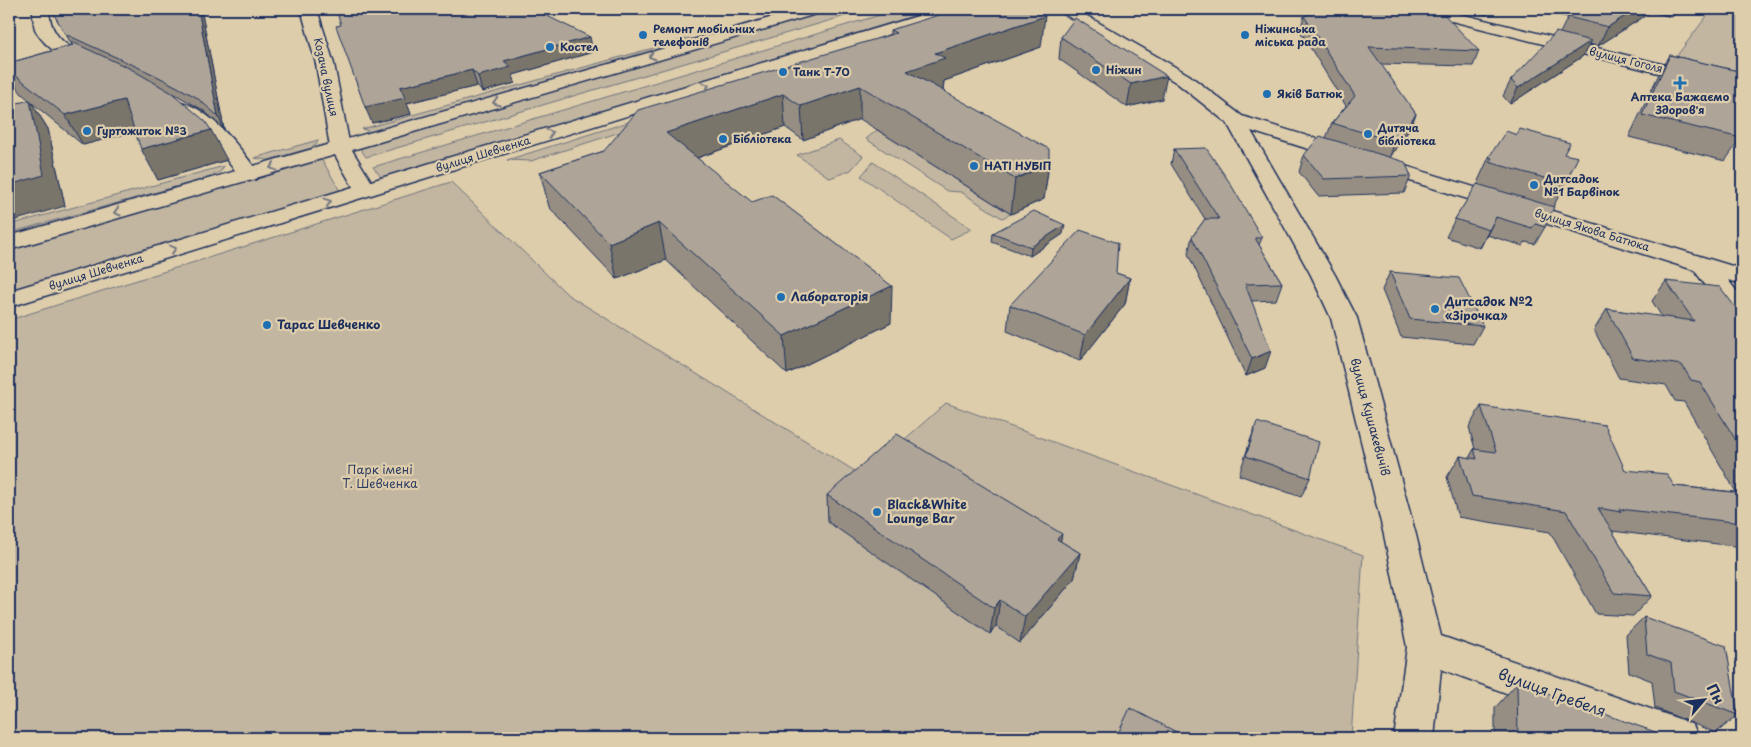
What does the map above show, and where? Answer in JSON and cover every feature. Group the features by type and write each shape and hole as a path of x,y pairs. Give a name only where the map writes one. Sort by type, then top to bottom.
{"street":[{"path":"40,9 41,25 48,37 58,46 109,73"},
{"name":"Козача вулиця","path":"309,9 325,64 340,147"},
{"path":"9,243 817,9"},
{"name":"вулиця Шевченка","path":"9,299 957,9"},
{"name":"вулиця Якова Батюка","path":"1064,9 1183,79 1235,120 1742,276"},
{"name":"вулиця Гоголя","path":"1422,9 1742,89"},
{"path":"163,98 198,119 229,145 248,174"},
{"name":"вулиця Кушакевичів","path":"1235,120 1291,222 1323,275 1344,318 1400,535 1425,647 1414,738"},
{"path":"340,147 366,190"},
{"path":"1702,264 1742,315"},
{"name":"вулиця Гребеля","path":"1425,647 1679,738"}],"green space":[{"path":"832,9 869,9 366,157 358,145"},
{"path":"900,9 936,9 382,178 373,167"},
{"path":"1712,9 1742,13 1742,78 1673,61"},
{"path":"689,38 690,41 372,132 362,129"},
{"path":"651,115 645,124 531,161 507,160"},
{"path":"877,130 1011,214 1002,218 961,192 947,191 866,139"},
{"path":"318,140 317,144 311,148 268,160 254,158"},
{"path":"839,140 863,156 851,170 830,178 797,155"},
{"path":"321,158 340,191 9,291 9,248"},
{"path":"873,162 972,229 951,239 861,176"},
{"path":"224,166 221,171 211,177 9,233 9,225"},
{"name":"Парк імені Т. Шевченка","path":"451,182 568,295 863,476 946,403 1363,555 1351,738 9,738 9,320"}],"building":[{"path":"51,9 198,9 218,116 196,97 155,75 65,34"},
{"path":"336,9 533,9 590,37 504,61 511,67 478,76 472,70 400,87 405,98 365,107 336,26 341,25"},
{"path":"958,9 1027,9 1045,16 935,53 945,58 907,71 1049,149 1049,164 1015,179 860,86 801,106 783,94 666,133 752,202 772,195 892,286 784,336 659,223 609,243 540,172 604,151 638,110 896,33 890,30"},
{"path":"1321,9 1439,9 1479,51 1369,47 1416,114 1395,142 1332,123 1355,96 1304,16"},
{"path":"1576,9 1636,9 1608,27 1568,17"},
{"path":"1075,18 1167,76 1131,84 1061,37"},
{"path":"1556,32 1591,41 1518,88 1511,80"},
{"path":"70,41 131,69 172,93 205,121 211,130 141,149 124,100 65,115 9,70 9,63 73,45"},
{"path":"1670,55 1742,72 1741,138 1642,115"},
{"path":"30,100 44,175 9,185 9,105"},
{"path":"1520,129 1570,143 1564,154 1578,157 1565,184 1489,162 1492,158 1489,157 1506,131 1517,135"},
{"path":"1320,136 1405,162 1411,176 1324,179 1304,155"},
{"path":"1206,148 1230,183 1262,238 1255,238 1282,283 1245,284 1271,351 1252,359 1192,237 1205,219 1219,219 1174,149"},
{"path":"1477,184 1554,207 1545,227 1535,224 1532,228 1496,217 1489,230 1455,219"},
{"path":"1034,211 1065,225 1031,247 993,233"},
{"path":"1080,230 1118,243 1116,273 1130,278 1085,335 1010,305"},
{"path":"1390,272 1459,278 1483,326 1410,319"},
{"path":"1666,281 1720,287 1742,316 1742,450 1700,382 1691,380 1682,365 1633,358 1607,309 1694,321"},
{"path":"1481,406 1605,425 1625,470 1667,474 1674,486 1742,493 1742,523 1619,509 1621,512 1598,508 1652,596 1614,593 1566,511 1472,496 1460,456 1477,459 1474,449 1496,452"},
{"path":"1257,422 1319,442 1310,478 1246,456"},
{"path":"897,434 1062,534 1057,539 1080,553 1025,617 1000,600 994,608 827,495"},
{"path":"1644,617 1726,646 1738,715 1674,691 1671,663 1647,654"},
{"path":"1517,683 1658,733 1658,738 1518,738"},
{"path":"1130,708 1188,738 1116,738"}],"place":[{"name":"Ремонт мобільних телефонів","path":"643,35"},
{"name":"Ніжинська міська рада","path":"1245,35"},
{"name":"Костел","path":"550,47"},
{"name":"Ніжин","path":"1096,70"},
{"name":"Танк Т-70","path":"783,72"},
{"name":"Аптека Бажаємо Здоров'я","path":"1680,83"},
{"name":"Яків Батюк","path":"1267,94"},
{"name":"Гуртожиток №3","path":"87,131"},
{"name":"Дитяча бібліотека","path":"1368,134"},
{"name":"Бібліотека","path":"723,139"},
{"name":"НАТІ НУБІП","path":"974,166"},
{"name":"Дитсадок №1 Барвінок","path":"1534,185"},
{"name":"Лабораторія","path":"781,297"},
{"name":"Дитсадок №2 «Зірочка»","path":"1435,309"},
{"name":"Тарас Шевченко","path":"267,325"},
{"name":"Black&White Lounge Bar","path":"877,512"}]}
